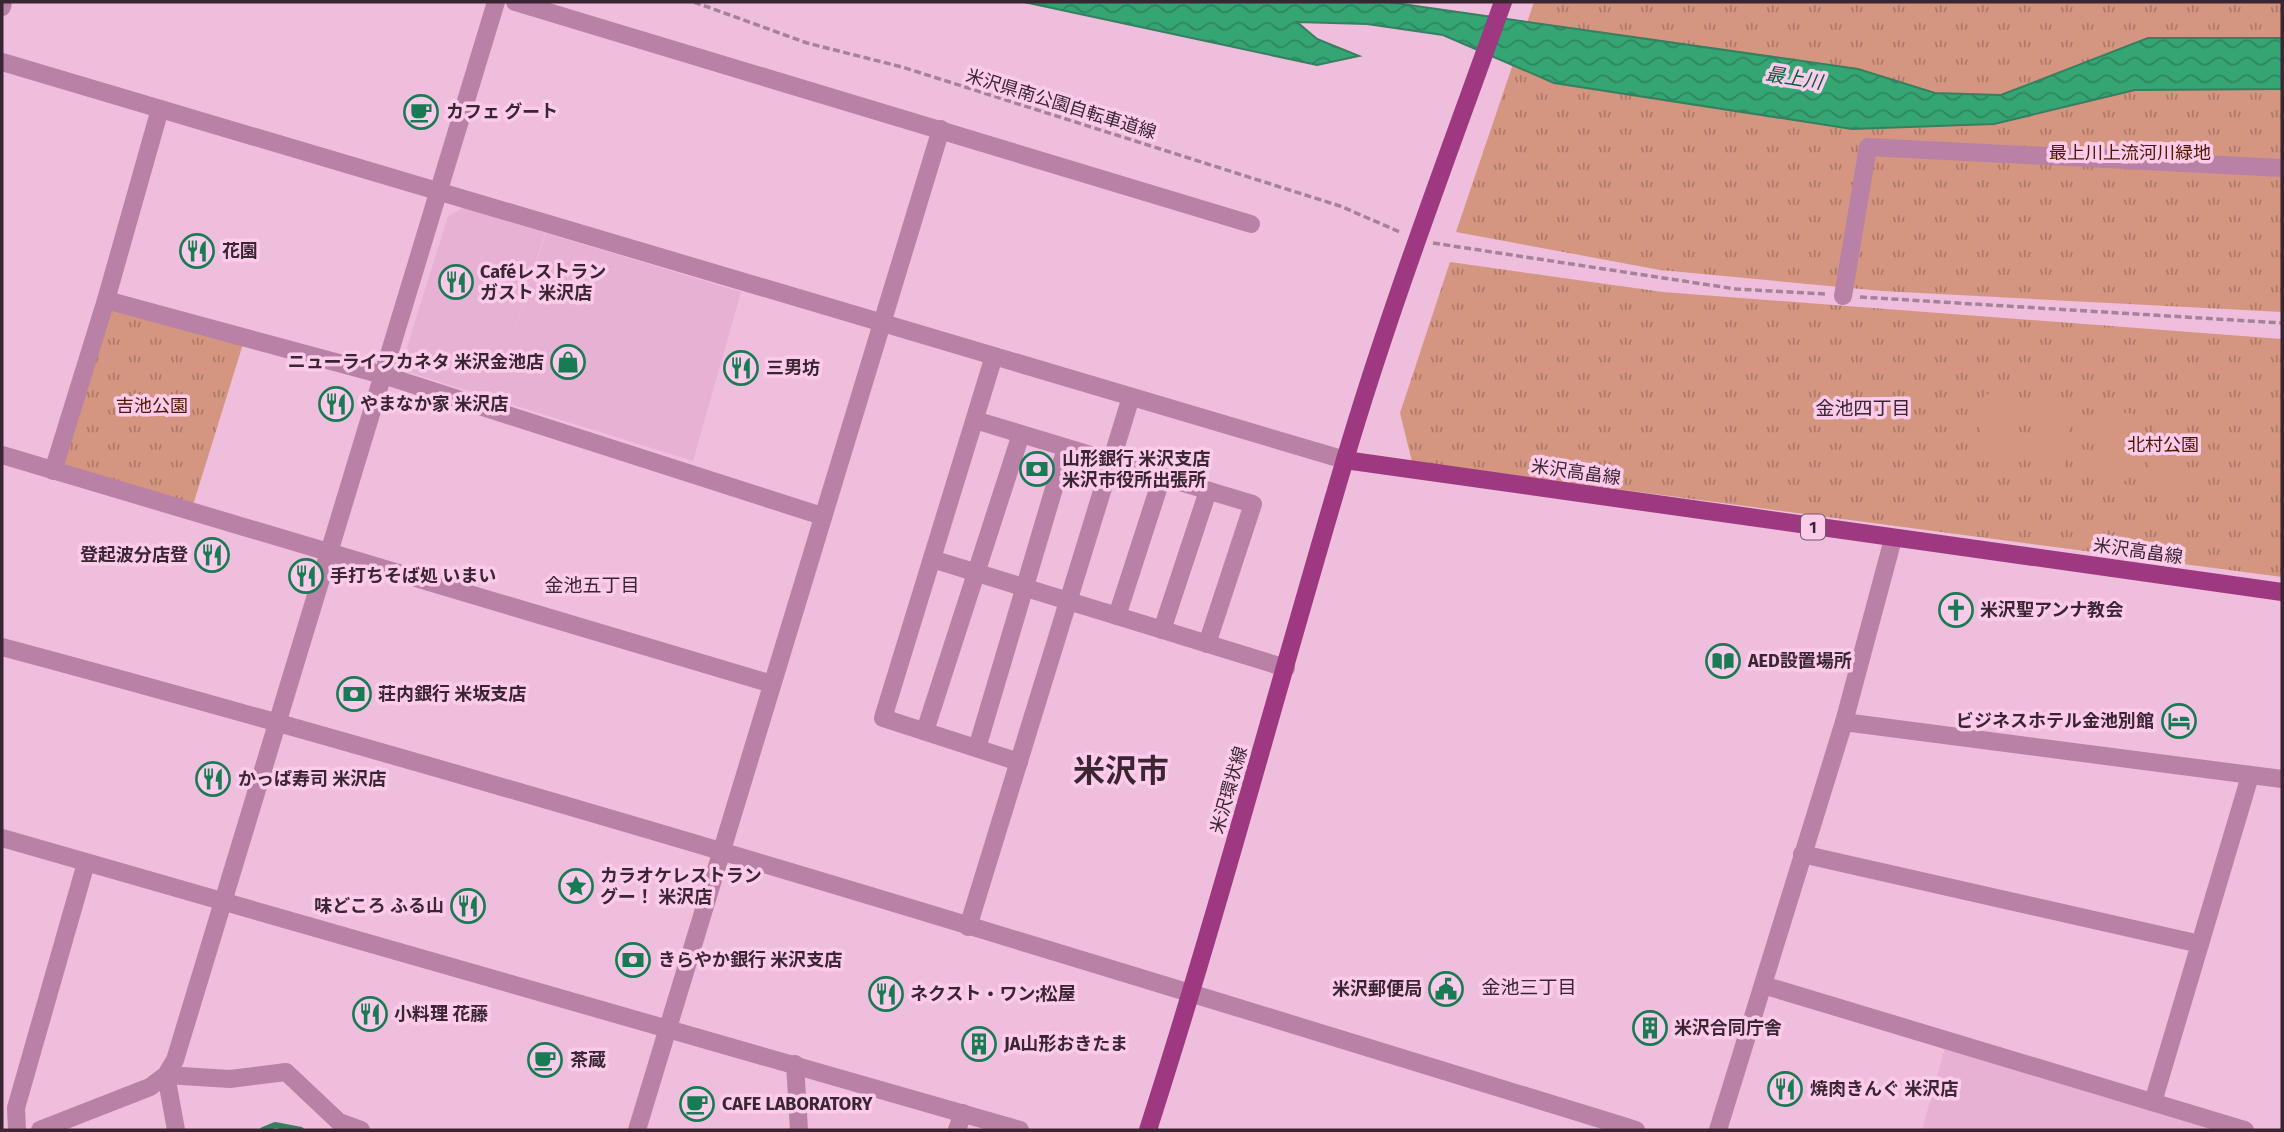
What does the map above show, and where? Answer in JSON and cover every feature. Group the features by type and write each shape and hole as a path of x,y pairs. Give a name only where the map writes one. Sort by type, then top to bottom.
{"main road":[{"path":"1345,460 1418,240 1503,2"},
{"name":"米沢高畠線","path":"1345,460 2282,592"},
{"name":"米沢環状線","path":"1148,1130 1192,994 1345,460"}],"street":[{"path":"2,7 3,2"},
{"path":"40,1130 150,1087 166,1075 175,1060 496,2"},
{"path":"515,2 1251,224"},
{"path":"2,62 1345,460"},
{"path":"53,471 106,300 160,108"},
{"path":"637,1130 821,516 941,129"},
{"path":"1843,296 1868,147 2282,168"},
{"path":"106,300 383,375 821,516"},
{"path":"994,356 883,718 1019,762"},
{"path":"968,927 1131,397"},
{"path":"975,420 1252,504 1208,644"},
{"path":"925,732 1020,434"},
{"path":"976,748 1066,448"},
{"path":"2,455 772,684"},
{"path":"1117,616 1162,477"},
{"path":"1162,630 1208,491"},
{"path":"1718,1130 1844,722 1892,539"},
{"path":"932,559 1286,668"},
{"path":"2,647 277,721 1192,994 1636,1130"},
{"path":"1844,722 2282,779"},
{"path":"2153,1102 2250,776"},
{"path":"2,838 795,1064 960,1122 1020,1130"},
{"path":"1802,853 2200,944"},
{"path":"17,1130 16,1108 86,863"},
{"path":"1763,985 2245,1130"},
{"path":"795,1064 799,1130"},
{"path":"166,1075 230,1079 286,1072 339,1122 361,1130"},
{"path":"166,1075 176,1130"}],"path":[{"name":"米沢県南公園自転車道線","path":"694,2 807,43 902,67 1340,206 1418,240"}],"shaded area":[{"path":"464,207 545,233 505,360 546,233 741,292 693,461 408,372 403,360 448,216"},
{"path":"1946,1044 2228,1130 1922,1130"}],"green space":[{"name":"最上川上流河川緑地","path":"1534,2 2282,2 2282,312 1882,291 1660,270 1456,232"},
{"name":"北村公園","path":"1450,262 1663,292 2282,339 2282,577 1412,462 1400,413"},
{"name":"吉池公園","path":"111,305 243,344 193,505 62,466"},
{"path":"1985,394 2018,398 2010,465 1977,461"},
{"path":"2040,399 2072,404 2064,471 2032,467"},
{"path":"2102,410 2134,414 2126,481 2094,477"},
{"path":"2156,417 2188,421 2180,488 2147,484"}],"water":[{"name":"最上川","path":"1024,2 1388,2 1858,69 1935,93 2001,95 2148,38 2282,38 2282,89 2135,90 1994,124 1852,129 1554,83 1443,35 1367,24 1297,22 1317,39 1359,56 1317,65"}],"waterway":[{"path":"263,1130 275,1125 301,1130"}],"place":[{"name":"カフェ グート","path":"421,112"},
{"name":"花園","path":"197,251"},
{"name":"Caféレストラン ガスト 米沢店","path":"456,282"},
{"name":"ニューライフカネタ 米沢金池店","path":"568,362"},
{"name":"三男坊","path":"741,368"},
{"name":"やまなか家 米沢店","path":"336,404"},
{"name":"山形銀行 米沢支店 米沢市役所出張所","path":"1037,469"},
{"name":"登起波分店登","path":"212,555"},
{"name":"手打ちそば処 いまい","path":"306,576"},
{"name":"米沢聖アンナ教会","path":"1956,610"},
{"name":"AED設置場所","path":"1723,661"},
{"name":"荘内銀行 米坂支店","path":"354,694"},
{"name":"ビジネスホテル金池別館","path":"2179,721"},
{"name":"かっぱ寿司 米沢店","path":"213,779"},
{"name":"カラオケレストラン グー！ 米沢店","path":"576,886"},
{"name":"味どころ ふる山","path":"468,906"},
{"name":"きらやか銀行 米沢支店","path":"633,960"},
{"name":"米沢郵便局","path":"1446,989"},
{"name":"ネクスト・ワン;松屋","path":"886,994"},
{"name":"小料理 花藤","path":"370,1014"},
{"name":"米沢合同庁舎","path":"1650,1028"},
{"name":"JA山形おきたま","path":"979,1044"},
{"name":"茶蔵","path":"545,1060"},
{"name":"焼肉きんぐ 米沢店","path":"1785,1089"},
{"name":"CAFE LABORATORY","path":"697,1104"}],"district":[{"name":"金池四丁目","path":"1863,408"},
{"name":"金池五丁目","path":"592,585"},
{"name":"米沢市","path":"1121,771"},
{"name":"金池三丁目","path":"1529,987"}]}
